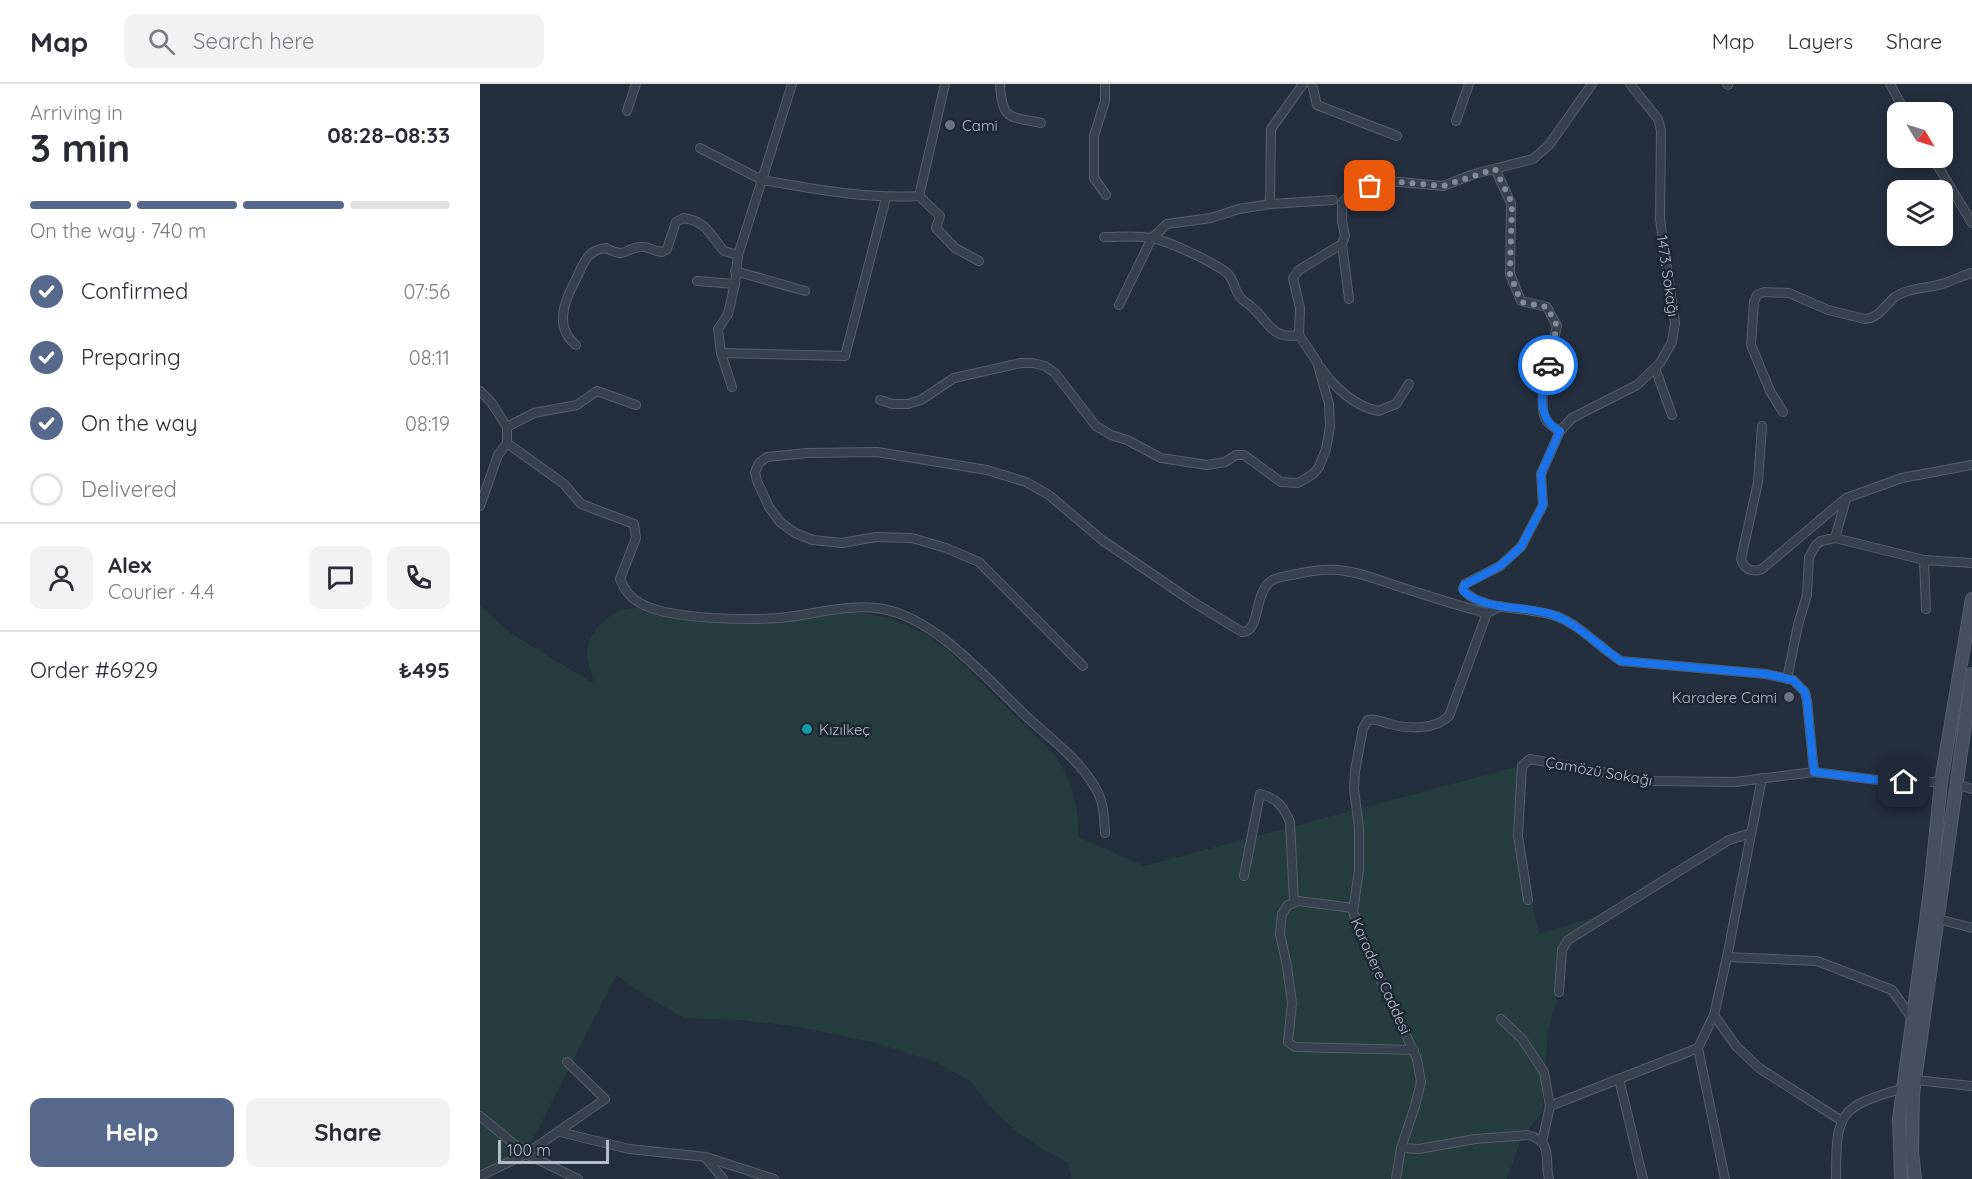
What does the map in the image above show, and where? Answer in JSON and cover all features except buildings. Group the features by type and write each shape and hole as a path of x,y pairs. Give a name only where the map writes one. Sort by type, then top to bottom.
{"street":[{"path":"627,111 636,84"},
{"path":"732,387 721,353 718,329 728,314 735,284 738,255 792,84"},
{"path":"919,196 945,84"},
{"path":"1000,84 1002,105 1008,114 1041,123"},
{"path":"1105,84 1105,101 1094,136 1094,178 1106,195"},
{"path":"1270,204 1271,129 1304,84"},
{"path":"1312,84 1317,105 1397,136"},
{"path":"1456,121 1469,84"},
{"path":"1348,298 1342,244 1345,236 1342,203 1352,191 1389,181 1443,186 1533,159 1549,146 1592,84"},
{"name":"1473. Sokağı","path":"1501,606 1473,598 1464,592 1463,588 1500,566 1521,547 1543,505 1541,474 1560,431 1572,418 1637,385 1660,363 1672,342 1675,323 1660,220 1661,130 1658,119 1630,84"},
{"path":"1890,84 1900,102"},
{"path":"700,148 762,180 842,194 886,198 919,196 940,216 936,228 955,248 979,261"},
{"path":"1939,168 1972,223"},
{"path":"1495,169 1512,203 1510,274 1521,302 1547,307 1557,326 1545,379 1543,413 1546,421 1560,431"},
{"path":"721,353 844,356 886,198"},
{"path":"1119,305 1152,238 1167,224 1211,218 1239,209 1270,204 1333,200"},
{"path":"576,345 570,340 563,327 563,305 582,263 595,251 606,248 622,254 641,247 662,252 667,249 676,222 683,218 700,223 716,238 724,251 738,255"},
{"path":"1104,237 1152,238 1191,253 1227,273 1233,279 1239,296 1260,315 1271,329 1286,336 1299,335"},
{"path":"1342,244 1294,274 1300,308 1299,335 1332,384 1345,395 1373,410 1384,410 1396,404 1410,384"},
{"path":"735,271 805,291"},
{"path":"1783,412 1770,391 1751,345 1754,302 1757,295 1764,292 1789,293 1828,310 1865,319 1876,316 1886,305 1903,293 1944,284 1972,273"},
{"path":"697,281 735,284"},
{"path":"879,400 893,404 908,404 921,400 954,378 1010,365 1033,363 1045,366 1055,373 1096,426 1111,435 1127,440 1161,458 1171,460 1216,464 1236,455 1244,455 1281,482 1289,484 1298,483 1313,474 1319,467 1326,448 1330,427 1329,404 1317,362"},
{"path":"1655,368 1672,415"},
{"path":"480,391 491,402 507,427 507,443 498,455 480,506"},
{"path":"507,427 534,413 577,405 597,391 636,405"},
{"path":"1762,426 1758,482 1742,559 1745,567 1753,571 1762,569 1846,498 1902,478 1972,465"},
{"path":"507,443 564,484 581,504 634,524 636,538 620,579 625,590 638,602 654,610 684,615 778,618 853,609 882,609 910,617 927,627 983,674 1070,756 1097,789 1104,811 1105,833"},
{"path":"1083,666 979,562 946,548 912,538 876,537 842,543 813,540 795,533 780,522 769,507 757,481 755,472 759,463 767,458 807,453 877,452 987,470 1026,482 1049,495 1102,540 1193,602 1242,632 1248,632 1253,627 1259,599 1269,582 1309,572 1337,570 1364,575 1487,613 1501,606 1530,609 1557,616 1584,632 1621,661 1766,674 1800,685 1805,692 1814,772 1885,781 1941,782"},
{"path":"1835,538 1846,498"},
{"path":"1787,679 1798,625 1808,595 1809,557 1821,541 1835,538 1924,560 1972,563"},
{"path":"1924,560 1926,609"},
{"path":"1901,1179 1899,1119 1930,891 1941,782 1972,599"},
{"name":"Karadere Caddesi","path":"1396,1179 1401,1148 1415,1106 1420,1082 1418,1059 1379,976 1353,912 1359,870 1355,771 1364,725 1368,720 1414,727 1444,721 1453,710 1487,613"},
{"path":"1915,1179 1912,1151 1915,1080 1972,674"},
{"name":"Çamözü Sokağı","path":"1528,900 1518,827 1522,766 1528,760 1651,781 1735,782 1814,772"},
{"path":"1725,1179 1698,1048 1713,1015 1727,957 1762,778"},
{"path":"1956,784 1972,789"},
{"path":"1244,876 1260,794 1271,797 1282,806 1290,822 1294,902"},
{"path":"1559,992 1562,950 1568,940 1729,840 1751,833"},
{"path":"1353,908 1294,902 1288,905 1282,914 1280,934 1292,1003 1289,1044 1295,1047 1414,1050"},
{"path":"1938,919 1972,928"},
{"path":"1727,957 1817,961 1869,982 1888,987 1912,1018"},
{"path":"1713,1015 1736,1046 1759,1068 1842,1121"},
{"path":"1501,1019 1522,1039 1544,1072 1550,1106 1542,1142 1547,1154 1549,1179"},
{"path":"1550,1106 1698,1048"},
{"path":"480,1176 526,1154 605,1099 567,1062"},
{"path":"1619,1079 1642,1179"},
{"path":"1915,1080 1972,1086"},
{"path":"1836,1179 1836,1138 1842,1121 1856,1105 1868,1098 1904,1088"},
{"path":"480,1116 526,1154 578,1179"},
{"path":"560,1132 629,1149 706,1157 774,1179"},
{"path":"1401,1148 1419,1149 1475,1138 1528,1135 1542,1142"},
{"path":"706,1157 723,1179"}],"green space":[{"path":"480,606 512,634 593,683 587,652 593,634 613,614 630,608 643,608 663,614 802,618 860,612 893,619 928,636 949,651 1054,754 1073,794 1078,837 1144,866 1520,766 1515,828 1539,934 1603,915 1556,958 1556,1003 1548,1031 1542,1111 1520,1142 1507,1179 1072,1179 1067,1162 1042,1149 1019,1133 997,1114 970,1081 935,1062 876,1043 800,1027 742,1020 684,1018 649,998 616,975 523,1159 480,1179"}],"way so far":[{"path":"1370,186 1389,181 1443,186 1495,169 1512,203 1510,274 1521,302 1547,307 1557,326 1548,365"}],"place":[{"name":"Cami","path":"950,125"},
{"name":"Karadere Cami","path":"1789,697"},
{"name":"Kızılkeç","path":"807,729"}],"route":[{"path":"1548,365 1543,413 1546,421 1560,431 1541,474 1543,505 1521,547 1500,566 1464,585 1463,591 1473,598 1501,606 1530,609 1557,616 1584,632 1621,661 1766,674 1793,680 1805,692 1814,772 1904,782"}]}
